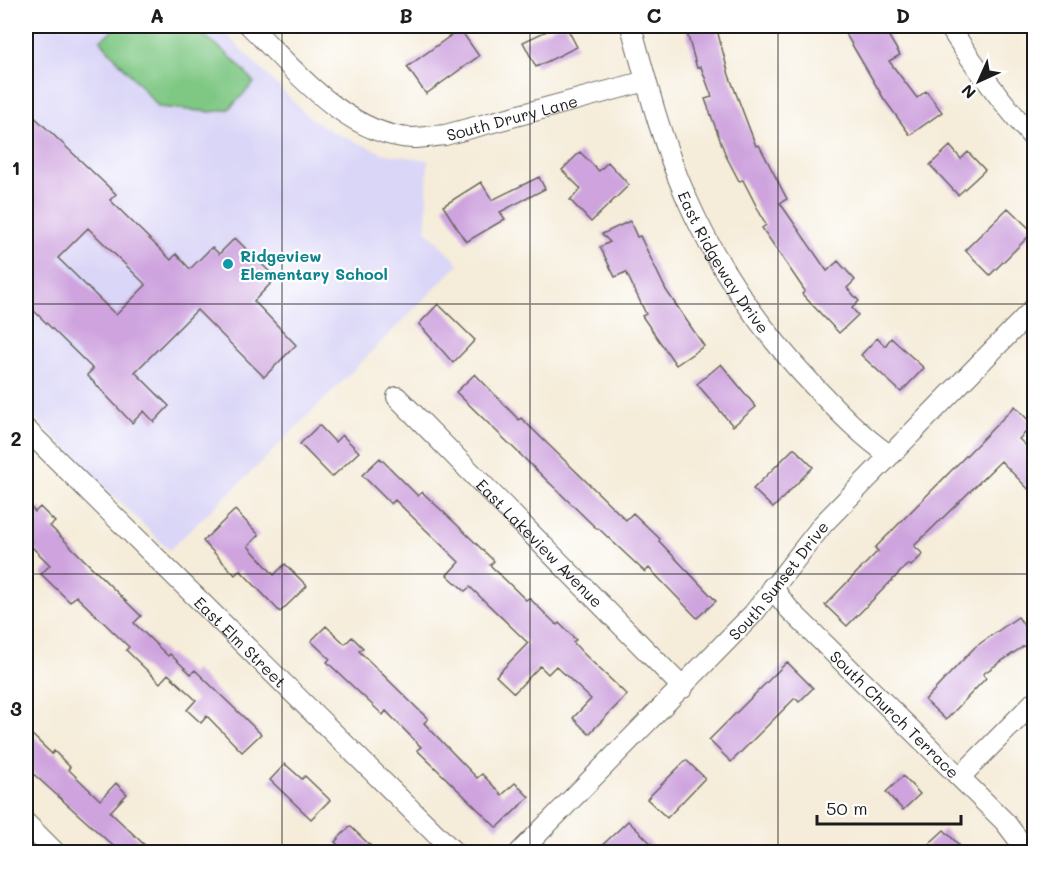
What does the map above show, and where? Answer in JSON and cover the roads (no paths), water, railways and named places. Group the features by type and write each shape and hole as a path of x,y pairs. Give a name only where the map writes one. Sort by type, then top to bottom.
{"street":[{"name":"South Drury Lane","path":"250,26 334,106 378,130 411,138 445,135 646,81"},
{"name":"East Ridgeway Drive","path":"632,26 661,132 687,200 736,288 793,363 868,441 889,455"},
{"path":"949,26 969,58 1005,106 1035,139"},
{"name":"South Sunset Drive","path":"520,852 683,688 753,614 823,524 1035,308"},
{"name":"East Lakeview Avenue","path":"397,398 683,688"},
{"name":"East Elm Street","path":"26,429 454,852"},
{"name":"South Church Terrace","path":"772,587 788,608 1005,822 1020,846"},
{"path":"960,777 1035,702"},
{"path":"26,823 55,852"}],"place":[{"name":"Ridgeview Elementary School","path":"228,264"}]}
